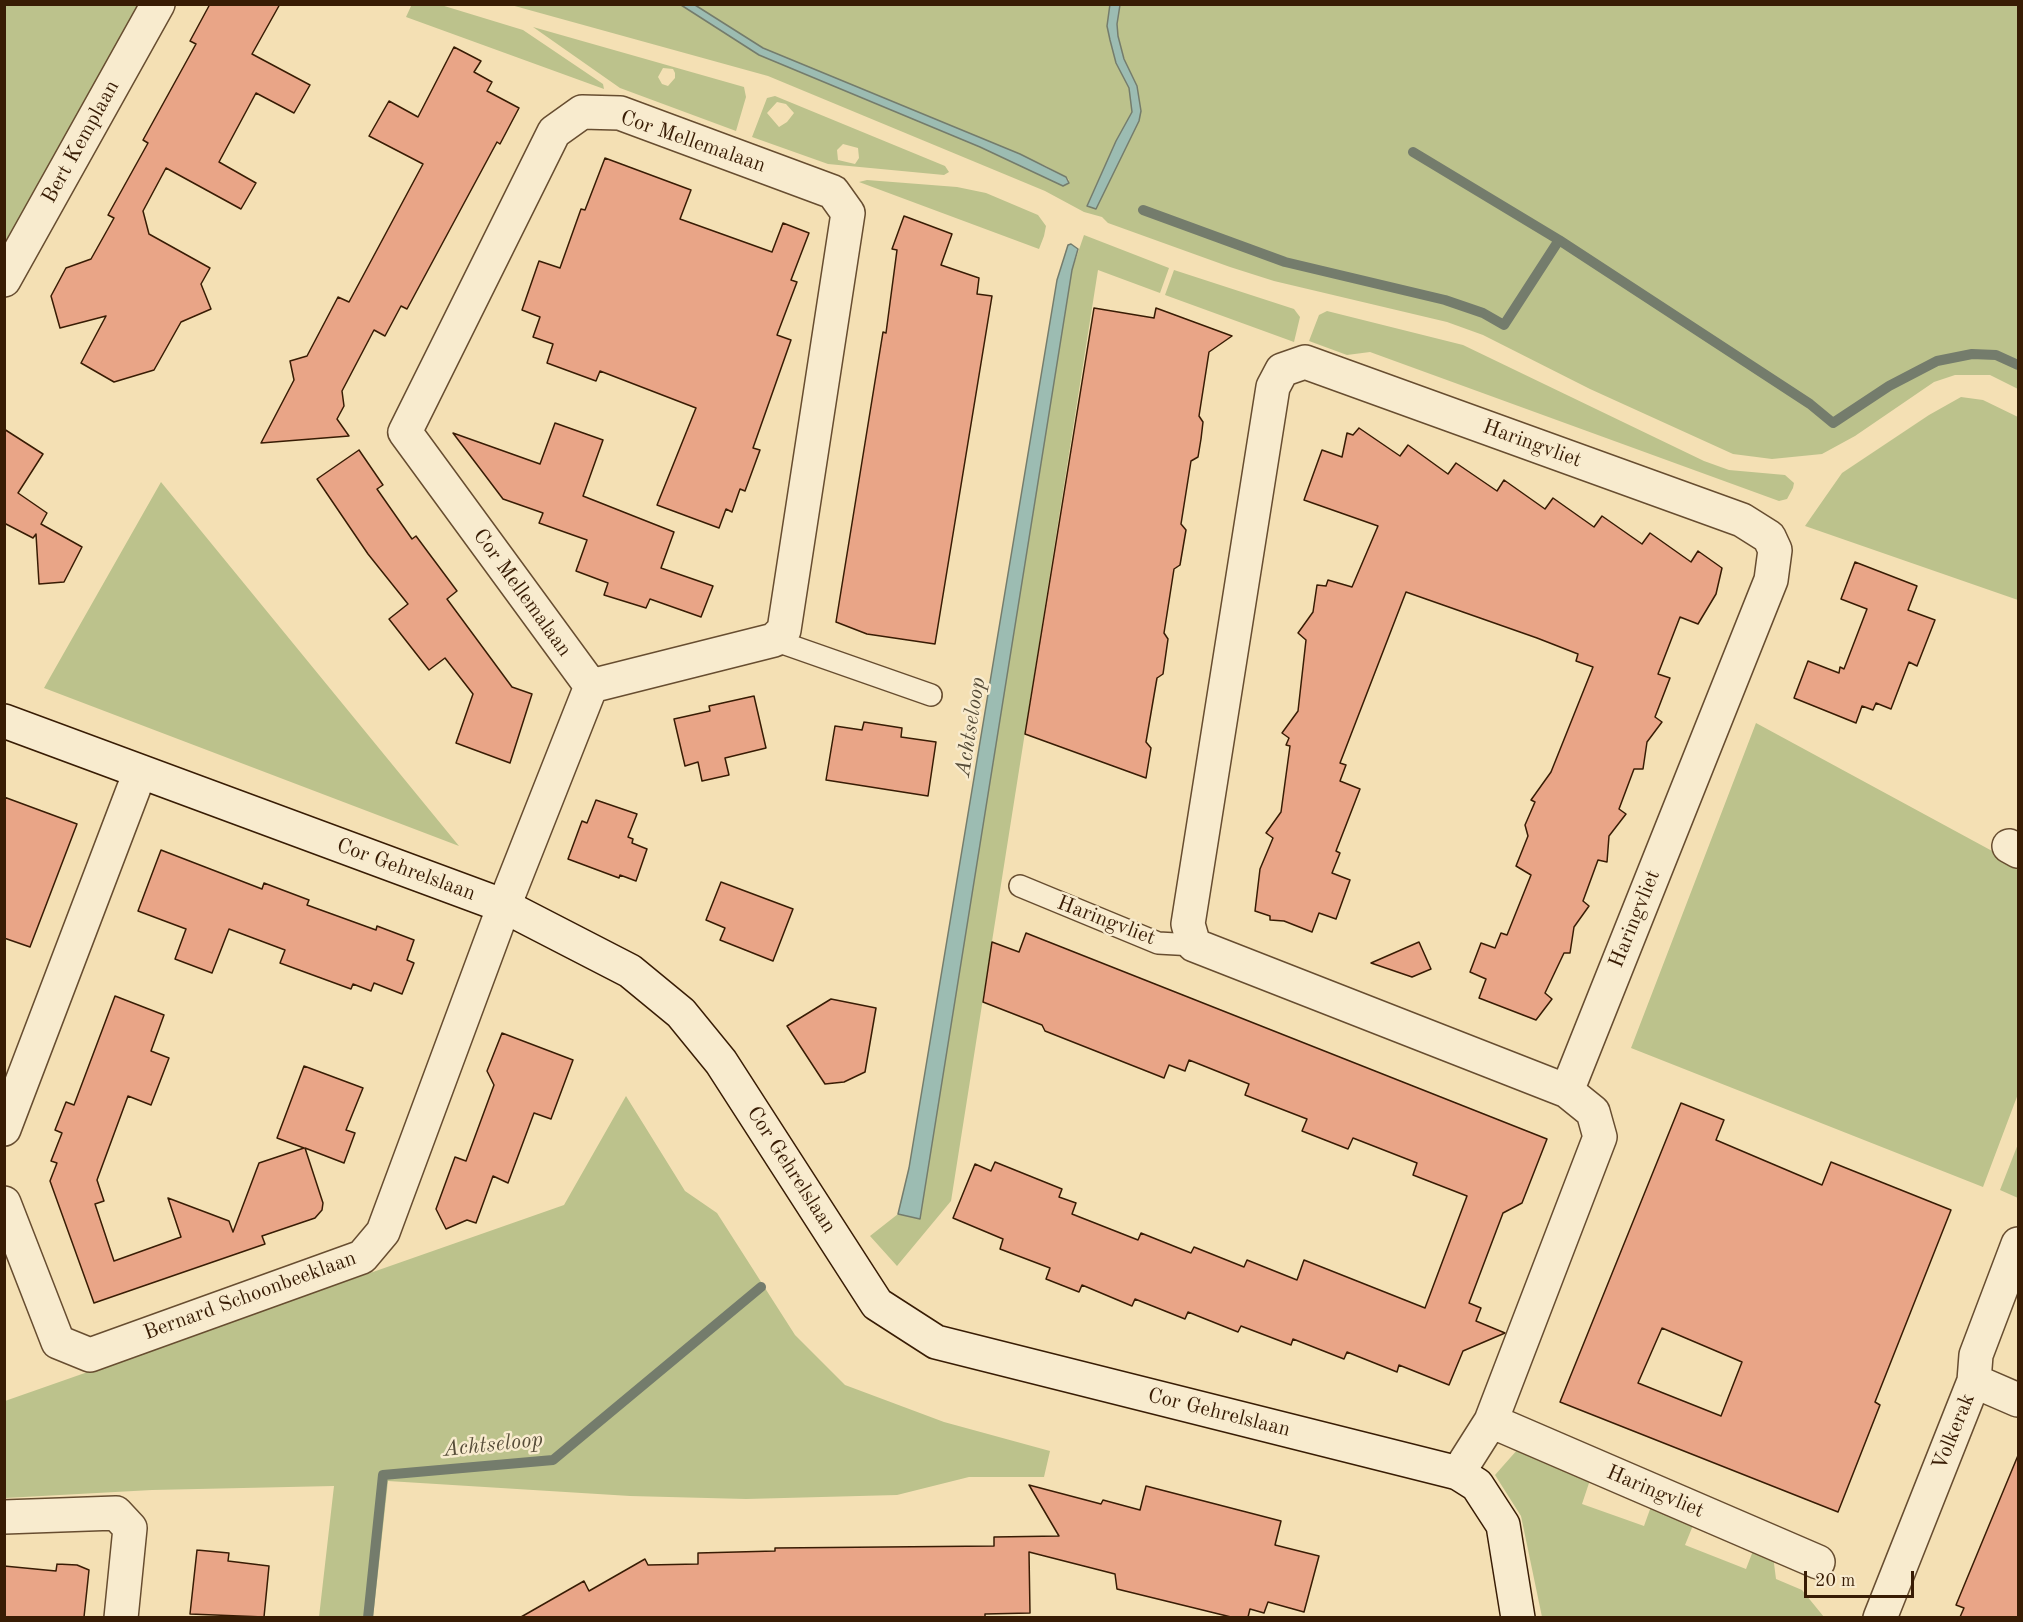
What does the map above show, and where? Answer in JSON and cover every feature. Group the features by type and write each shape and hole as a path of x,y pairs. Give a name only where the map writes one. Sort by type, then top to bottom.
{"street":[{"name":"Bert Kemplaan","path":"4,280 158,4"},
{"name":"Cor Mellemalaan","path":"591,686 405,432 554,132 582,112 620,113 833,192 848,213 784,630 774,640"},
{"name":"Haringvliet","path":"1458,1473 1491,1421 1599,1137 1593,1112 1567,1091 1194,945 1188,924 1273,387 1282,370 1305,362 1734,517 1769,537 1775,550 1773,573 1567,1091"},
{"path":"504,906 591,686 774,640"},
{"name":"Cor Gehrelslaan","path":"4,722 504,906 630,971 681,1013 721,1062 877,1304 936,1342 1458,1473 1477,1485 1503,1525 1518,1617"},
{"path":"4,1129 140,772"},
{"name":"Bernard Schoonbeeklaan","path":"8,1222 58,1342 90,1355 362,1257 383,1232 504,906"},
{"name":"Volkerak","path":"1880,1617 1974,1382 1976,1355 2019,1244"},
{"path":"1974,1382 2019,1400"},
{"name":"Haringvliet","path":"1491,1421 1818,1562"},
{"path":"4,1517 116,1513 130,1528 121,1617"}],"lane":[{"path":"774,640 931,695"},
{"name":"Haringvliet","path":"1020,886 1158,943 1194,945"}],"green space":[{"path":"412,4 441,5 523,30 603,84 604,89 406,17"},
{"path":"5,5 139,5 5,250"},
{"path":"511,5 681,5 759,55 980,147 1063,186 1069,180 1046,166 762,48 695,5 1110,5 1107,26 1116,63 1129,88 1132,112 1087,205 1096,209 1139,121 1137,86 1124,59 1118,36 1120,5 2018,5 2018,389 1990,375 1955,375 1934,382 1855,436 1822,454 1772,459 1733,454 1590,389 1483,335 1447,322 1274,281 1230,267 1108,223 1102,217 1084,212 1045,191 768,76"},
{"path":"533,27 744,87 746,97 736,131 620,88","holes":["663,68 673,69 675,78 668,86 662,84 658,77"]},
{"path":"775,96 945,166 949,172 944,175 828,164 752,137 767,98","holes":["777,102 786,104 794,113 787,122 779,127 767,113","843,144 858,148 859,158 855,164 838,160 837,150"]},
{"path":"867,180 957,187 986,193 1038,215 1046,226 1044,236 1039,249 859,182"},
{"path":"1084,235 1169,268 1160,293 1098,270 951,1201 897,1266 870,1236 898,1214 920,1219 1072,270"},
{"path":"1174,270 1294,309 1300,317 1294,342 1165,295"},
{"path":"1327,311 1463,345 1704,461 1729,470 1785,475 1794,483 1793,488 1787,499 1779,501 1370,352 1347,355 1309,341 1319,315"},
{"path":"1961,397 1983,400 2018,417 2018,600 1805,526 1842,473 1929,415"},
{"path":"161,482 459,846 44,688"},
{"path":"1756,723 2018,865 2018,1094 1983,1187 1631,1048"},
{"path":"626,1096 685,1191 717,1213 795,1335 845,1385 944,1422 1050,1451 1044,1477 969,1477 897,1495 746,1499 630,1496 388,1481 373,1618 319,1617 334,1486 152,1490 5,1498 5,1401 564,1205"},
{"path":"2018,1144 2018,1198 2000,1190"},
{"path":"1518,1449 1591,1477 1582,1504 1644,1526 1653,1501 1696,1518 1685,1545 1746,1569 1756,1543 1772,1548 1776,1579 1802,1590 1824,1617 1542,1617 1521,1516 1495,1475"}],"water":[{"path":"1110,4 1120,5 1118,36 1124,59 1137,86 1141,111 1139,121 1096,209 1087,206 1116,141 1132,112 1129,88 1116,63 1107,26"},
{"path":"681,5 695,5 763,48 1020,154 1066,177 1069,183 1063,186 980,147 759,55"},
{"path":"1071,244 1078,249 1072,270 920,1219 898,1214 909,1168 1057,280 1068,245"}],"building":[{"path":"210,4 280,4 252,54 310,85 294,113 256,93 219,162 256,183 241,209 166,168 143,211 149,234 210,268 201,284 211,309 181,322 154,370 114,382 81,363 106,316 60,328 51,296 66,268 91,259 114,218 108,215 148,143 143,140 196,44 190,41"},
{"path":"454,47 481,61 474,72 492,82 487,91 519,108 500,144 497,142 407,309 401,306 385,336 374,330 342,391 344,406 337,419 349,436 261,443 294,380 290,361 307,356 338,297 349,302 423,164 369,136 389,101 418,117"},
{"path":"605,158 691,190 680,219 772,252 783,223 809,233 791,280 797,282 777,335 791,340 753,448 760,450 745,491 740,489 732,512 726,509 719,528 657,505 696,408 600,371 596,381 547,363 553,344 533,337 540,317 522,310 539,261 560,268 581,209 585,210"},
{"path":"904,216 952,234 941,265 979,278 977,294 992,296 935,644 867,634 836,622 883,332 886,333 897,250 892,249"},
{"path":"1094,308 1154,318 1156,308 1232,336 1209,352 1199,416 1203,422 1201,439 1198,457 1191,461 1181,524 1186,530 1180,565 1174,569 1164,633 1168,639 1163,674 1157,678 1146,742 1151,748 1146,778 1025,734"},
{"path":"555,423 603,440 583,496 674,532 661,568 713,586 701,617 650,599 646,608 604,595 608,583 576,571 587,540 539,523 543,513 503,499 453,433 540,464"},
{"path":"1359,428 1400,456 1408,445 1448,474 1456,463 1497,491 1504,480 1545,509 1553,498 1594,527 1602,516 1642,544 1650,533 1691,562 1698,551 1722,568 1716,594 1698,624 1680,617 1658,674 1670,678 1655,717 1662,722 1647,742 1643,769 1634,769 1619,809 1626,814 1609,836 1607,862 1598,860 1583,901 1589,906 1574,927 1570,953 1564,953 1545,993 1552,999 1536,1020 1479,998 1486,979 1470,972 1481,943 1495,948 1501,933 1507,935 1531,875 1516,866 1528,836 1525,825 1535,802 1531,800 1551,772 1593,667 1576,661 1578,654 1537,638 1406,592 1340,763 1346,765 1340,781 1360,789 1336,851 1340,853 1332,873 1350,880 1336,919 1319,913 1312,932 1284,921 1270,920 1270,916 1255,911 1260,869 1273,838 1266,833 1281,812 1290,746 1286,745 1289,738 1282,733 1298,711 1306,640 1298,633 1313,612 1317,585 1326,586 1328,580 1352,587 1378,526 1304,500 1322,450 1342,457 1347,433 1353,435"},
{"path":"4,429 43,454 18,493 47,513 41,524 82,547 64,582 39,584 36,534 33,538 4,523"},
{"path":"359,450 383,485 377,489 412,539 416,536 457,591 447,599 512,687 532,694 510,763 456,743 473,694 445,658 429,670 389,619 408,604 368,554 317,479"},
{"path":"1855,562 1917,586 1908,610 1935,620 1917,666 1909,662 1891,709 1876,703 1873,710 1862,706 1856,723 1794,698 1808,661 1839,673 1840,667 1844,669 1867,609 1841,599"},
{"path":"754,696 766,748 725,758 729,775 702,781 698,762 685,766 674,719 710,711 709,706"},
{"path":"864,722 902,728 901,737 936,742 928,796 826,780 835,726 862,730"},
{"path":"4,797 77,824 30,947 4,938"},
{"path":"596,800 637,814 628,837 633,839 632,843 647,849 636,881 620,875 619,878 568,859 582,821 587,823"},
{"path":"161,850 262,889 264,883 309,900 307,905 376,930 377,926 414,940 407,960 414,963 402,994 374,983 371,991 353,984 351,989 280,963 285,950 229,929 212,973 175,959 186,929 138,911"},
{"path":"721,882 793,909 773,961 720,940 725,928 706,920"},
{"path":"1026,933 1547,1139 1522,1203 1503,1213 1469,1303 1481,1308 1476,1321 1505,1333 1463,1351 1449,1385 1399,1365 1397,1372 1347,1352 1344,1359 1293,1339 1291,1345 1241,1326 1238,1332 1188,1312 1185,1319 1135,1299 1132,1306 1082,1285 1079,1292 1046,1279 1050,1268 1000,1249 1003,1239 953,1218 975,1164 991,1171 995,1162 1062,1189 1059,1197 1076,1203 1072,1214 1138,1240 1141,1233 1191,1253 1194,1247 1244,1267 1247,1260 1297,1280 1304,1260 1425,1308 1467,1196 1413,1175 1417,1163 1353,1138 1348,1149 1302,1131 1307,1119 1245,1095 1249,1084 1189,1060 1185,1071 1169,1065 1164,1078 1045,1031 1042,1025 983,1002 992,942 1019,952"},
{"path":"1419,942 1431,969 1412,977 1371,963"},
{"path":"115,996 164,1015 151,1051 169,1058 151,1105 128,1096 97,1180 104,1201 95,1204 114,1261 181,1237 168,1198 229,1221 233,1232 259,1163 304,1148 277,1138 304,1066 363,1088 346,1130 355,1133 344,1163 305,1148 323,1203 322,1210 315,1218 262,1236 265,1244 94,1303 50,1181 57,1163 51,1161 62,1133 55,1130 66,1102 74,1105"},
{"path":"831,999 876,1008 865,1072 844,1082 825,1084 787,1026"},
{"path":"502,1033 573,1060 551,1119 534,1113 508,1183 493,1176 476,1223 467,1220 446,1229 436,1209 455,1157 466,1161 494,1085 487,1071"},
{"path":"1681,1103 1724,1120 1716,1140 1822,1185 1831,1162 1951,1210 1875,1402 1880,1405 1838,1512 1560,1402","holes":["1662,1328 1742,1362 1721,1416 1638,1383"]},
{"path":"2019,1453 2019,1617 1960,1617 1964,1608 1956,1605"},
{"path":"1029,1485 1101,1504 1103,1500 1140,1510 1146,1486 1281,1521 1275,1545 1319,1556 1304,1612 1268,1602 1264,1613 1250,1609 1248,1617 1231,1617 1117,1589 1115,1574 1029,1552 1030,1613 985,1614 985,1617 521,1617 584,1581 589,1591 645,1559 648,1565 698,1564 698,1553 775,1551 775,1548 994,1546 994,1537 1059,1536"},
{"path":"197,1550 229,1553 228,1561 269,1566 264,1617 190,1614"},
{"path":"57,1564 77,1565 89,1570 84,1617 4,1617 4,1566 56,1571"}],"waterway":[{"path":"1413,152 1559,240"},
{"path":"1143,210 1285,262 1445,300 1483,313 1504,325 1559,240 1810,404 1833,423 1889,386 1937,361 1972,354 1996,355 2018,365"},
{"name":"Achtseloop","path":"368,1618 383,1475 553,1460 761,1287"}]}
